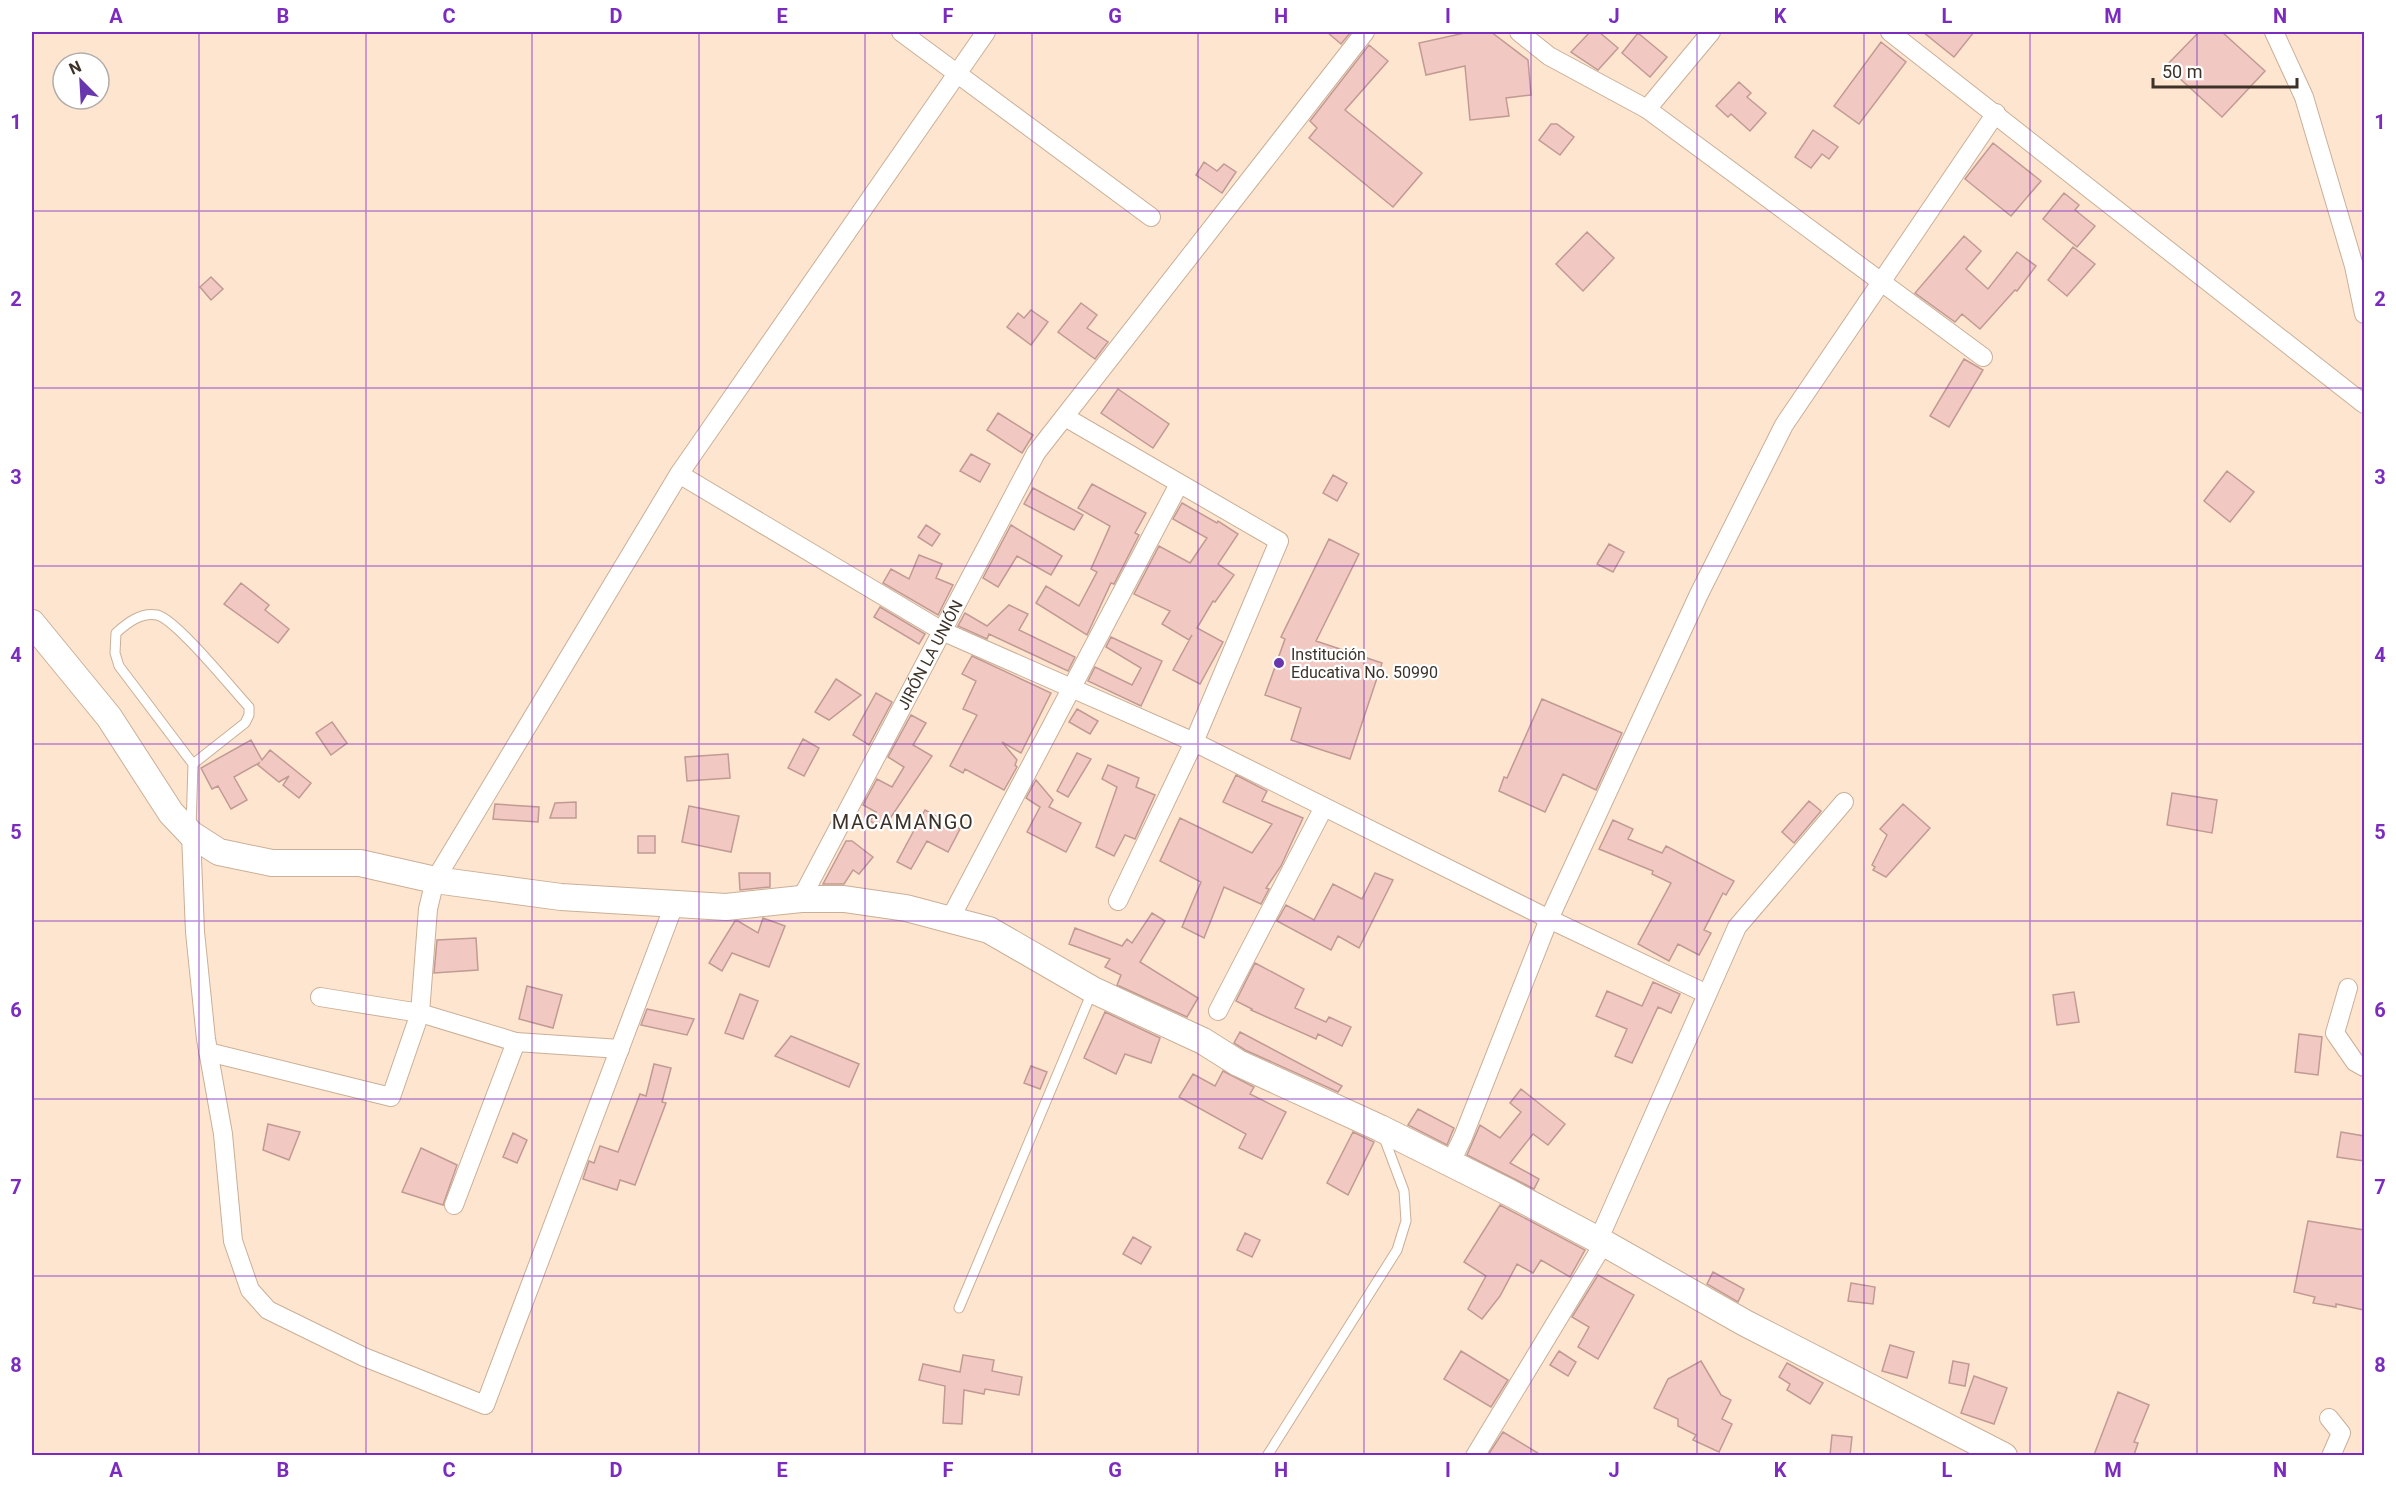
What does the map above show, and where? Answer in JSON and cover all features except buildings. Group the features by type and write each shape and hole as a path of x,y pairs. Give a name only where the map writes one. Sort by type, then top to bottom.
{"street":[{"path":"901,32 1151,218"},
{"path":"208,1052 391,1097 420,1013 428,909 435,880 679,474 986,32"},
{"name":"JIRÓN LA UNIÓN","path":"801,899 1036,453 1365,32"},
{"path":"1519,32 1549,56 1647,109 1983,357"},
{"path":"1647,109 1711,32"},
{"path":"1890,32 2364,404"},
{"path":"2274,32 2304,97 2354,266 2364,314"},
{"path":"1450,1164 1463,1137 1549,919 1699,594 1784,425 1996,113"},
{"path":"1065,417 1279,541 1194,742 1118,902"},
{"path":"679,474 942,631 1194,742 1549,919 1707,994"},
{"path":"951,920 1179,484"},
{"path":"32,623 109,717 171,813 191,834 219,852 272,863 360,863 435,880 561,897 726,907 801,899 844,899 906,908 989,930 1093,990 1203,1041 1238,1063 1380,1128 1510,1193 1745,1323 2004,1455"},
{"path":"1475,1455 1601,1242 1737,927 1844,802"},
{"path":"1218,1011 1324,807"},
{"path":"191,834 195,932 208,1052 223,1134 233,1241 250,1290 268,1310 364,1357 485,1406 674,905"},
{"path":"2348,988 2336,1033 2355,1062 2364,1067"},
{"path":"320,998 420,1013 516,1042 620,1049"},
{"path":"454,1205 516,1042"},
{"path":"2329,1418 2341,1433 2331,1455"}],"lane":[{"path":"191,834 193,764 119,666 115,653 116,633 127,622 143,616 158,615 177,628 249,707 249,715 245,723 193,764"},
{"path":"959,1308 1093,990"},
{"path":"1267,1455 1397,1250 1406,1221 1404,1191 1380,1128"}],"place":[{"name":"Institución Educativa No. 50990","path":"1279,663"}],"district":[{"name":"MACAMANGO","path":"903,822"}]}
